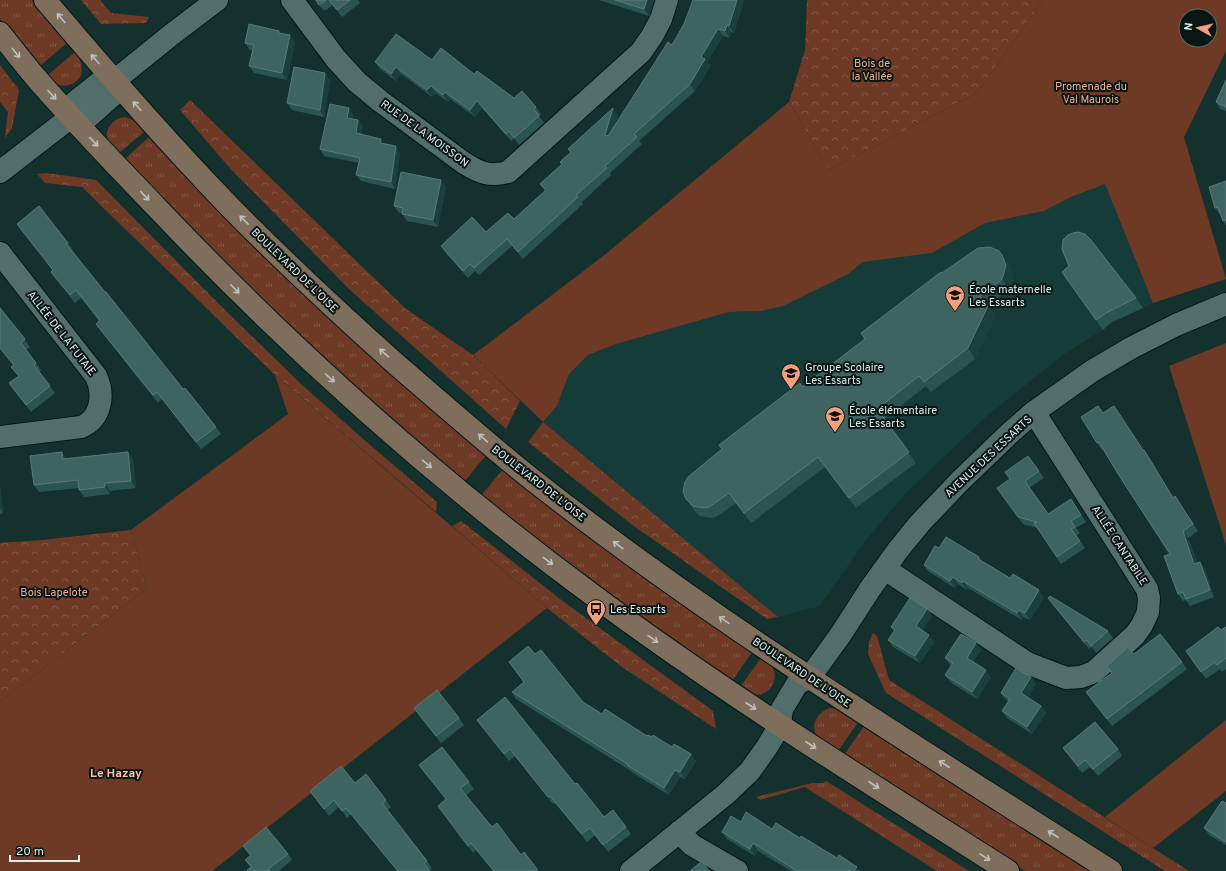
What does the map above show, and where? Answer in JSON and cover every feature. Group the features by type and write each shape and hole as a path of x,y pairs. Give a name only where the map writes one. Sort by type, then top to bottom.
{"main road":[{"name":"BOULEVARD DE L'OISE","path":"45,0 114,81 190,165 273,249 350,323 524,472 638,560 709,610 873,719 1111,871"},
{"path":"0,33 36,78 71,117 179,232 247,301 317,367 412,451 500,524 593,596 676,655 780,725 1008,871"}],"street":[{"path":"0,172 71,117 75,102 100,82 114,81 217,0"},
{"name":"RUE DE LA MOISSON","path":"292,0 336,59 357,82 380,101 464,163 477,171 494,174 508,172 641,52 661,19 667,0"},
{"name":"ALLÉE DE LA FUTAIE","path":"0,253 96,376 101,389 101,399 94,418 86,425 71,429 0,437"},
{"name":"AVENUE DES ESSARTS","path":"810,677 841,634 870,589 920,523 960,481 1011,432 1034,412 1092,371 1131,348 1176,325 1226,304"},
{"name":"ALLÉE CANTABILE","path":"885,569 1027,663 1066,678 1081,677 1094,672 1135,635 1148,612 1148,588 1034,412"},
{"path":"631,871 726,794 750,771 780,725 792,718 808,692 810,677"},
{"path":"679,832 692,845 737,871"}],"shaded area":[{"name":"Groupe Scolaire Les Essarts","path":"1105,184 1153,303 1113,323 1063,355 987,416 905,494 866,540 820,606 778,617 543,422 557,406 569,374 588,355 616,344 729,312 761,311 848,274 863,262 932,253 985,223 1044,211 1071,197"}],"green space":[{"path":"0,0 32,0 67,43 40,66 0,19"},
{"path":"81,0 100,0 111,13 149,17 146,23 101,24"},
{"name":"Bois de la Vallée","path":"807,0 1043,0 977,93 829,170 789,102 805,50"},
{"name":"Promenade du Val Maurois","path":"1043,0 1226,0 1226,51 1184,137 1226,279 1153,303 1105,184 1071,197 1044,211 985,223 932,253 863,262 848,274 783,306 761,311 729,312 616,344 588,355 569,374 557,406 543,422 473,355 602,257 789,102 829,170 977,93"},
{"path":"75,52 82,66 81,75 75,83 58,85 48,75"},
{"path":"0,65 19,90 12,128 5,138 8,112 0,102"},
{"path":"190,100 406,309 473,355 520,401 506,429 349,289 228,166 180,110"},
{"path":"125,117 137,122 145,131 118,154 109,142 107,131 111,124 117,119"},
{"path":"150,136 487,454 464,482 420,445 256,296 124,160"},
{"path":"47,173 96,180 301,384 437,502 436,512 275,375 82,187 45,183 37,174"},
{"path":"1226,343 1226,545 1169,366"},
{"path":"275,375 547,608 212,871 0,871 0,702 147,588 131,530 288,414"},
{"path":"543,422 778,617 767,619 631,524 528,442"},
{"path":"504,468 752,652 732,681 598,586 481,496"},
{"path":"461,521 560,599 713,711 716,729 622,667 547,608 452,526"},
{"name":"Bois Lapelote","path":"131,530 147,588 0,702 0,543"},
{"path":"873,633 877,636 889,680 1189,871 1165,871 886,693 868,654 869,642"},
{"path":"761,658 769,663 773,668 775,678 768,691 758,695 751,694 740,687"},
{"path":"830,708 840,709 859,721 838,751 819,738 814,729 814,724 818,716"},
{"path":"1226,720 1226,791 1153,848 1105,817"},
{"path":"865,725 1094,871 1025,871 844,755"},
{"path":"826,781 969,871 937,871 805,787 760,800 756,797 812,783 823,783"}],"building":[{"path":"316,0 326,0 319,5"},
{"path":"329,0 350,0 337,10"},
{"path":"615,0 647,0 644,9"},
{"path":"693,0 737,0 729,26 727,25 725,31 718,29 701,57 705,59 690,84 634,134 637,137 605,166 607,168 576,195 578,197 518,252 507,239 474,268 470,264 463,271 441,246 472,217 486,232 508,213 514,219 546,190 540,184 562,164 560,162 571,152 568,149 613,108 605,135 608,136 668,42 672,45 684,24"},
{"path":"249,24 290,35 282,73 249,66 254,45 245,43"},
{"path":"396,34 432,60 441,48 474,74 477,71 514,98 522,91 536,107 534,109 539,116 514,138 509,131 506,134 477,101 470,110 445,92 443,95 431,86 427,90 396,67 391,74 375,62"},
{"path":"294,67 325,73 320,110 287,103"},
{"path":"1226,80 1226,107 1216,102"},
{"path":"330,104 349,108 347,118 358,120 356,133 381,139 380,143 396,146 391,182 356,175 360,158 320,149"},
{"path":"401,172 441,180 433,220 402,214 403,208 394,206"},
{"path":"1226,181 1226,220 1223,221 1218,207 1215,208 1209,187"},
{"path":"39,206 68,243 66,244 183,389 185,388 216,427 196,442 157,392 153,395 96,324 100,320 76,290 70,295 51,272 53,270 17,224"},
{"path":"1078,232 1085,234 1090,239 1136,298 1106,313 1096,320 1062,272 1069,266 1062,249 1063,240 1068,235"},
{"path":"990,247 999,251 1006,265 1002,279 980,296 988,306 968,348 924,382 919,376 877,409 909,452 849,498 818,457 744,513 729,493 709,507 705,508 693,506 686,499 683,492 685,482 688,477 722,449 719,445 800,383 802,387 865,339 861,333 941,272 942,273 978,248"},
{"path":"0,308 25,339 21,343 36,363 34,365 50,386 26,405 9,383 19,376 11,367 14,365 0,348"},
{"path":"1098,406 1103,413 1114,406 1144,450 1173,498 1175,496 1193,524 1183,531 1194,564 1200,562 1210,590 1186,599 1183,592 1178,594 1164,556 1170,554 1099,442 1097,443 1081,417"},
{"path":"62,452 63,459 128,452 131,481 105,483 105,487 79,490 78,480 34,485 30,456"},
{"path":"1028,456 1039,471 1025,481 1048,514 1071,499 1081,515 1071,521 1075,527 1071,529 1080,541 1057,557 1034,523 1037,522 1018,517 997,488 1010,479 1005,472"},
{"path":"946,537 979,557 978,559 1010,578 1013,574 1039,590 1025,613 1019,610 1017,613 963,581 962,583 953,577 950,581 924,565 935,546 939,548"},
{"path":"1050,596 1108,631 1091,646 1087,640 1084,642 1048,598"},
{"path":"910,598 927,609 916,626 929,635 915,656 888,640 895,630 891,627"},
{"path":"1218,627 1221,630 1226,627 1226,658 1217,665 1215,662 1201,672 1186,651"},
{"path":"961,634 976,643 967,658 986,670 972,692 945,675 953,663 945,658"},
{"path":"1160,634 1182,662 1107,719 1086,692 1112,673 1107,666 1128,647 1134,654"},
{"path":"528,646 535,654 541,650 583,702 602,714 605,709 647,736 652,737 653,735 672,747 674,744 691,754 680,772 675,770 664,788 512,692 524,682 509,662"},
{"path":"1016,668 1031,677 1021,693 1041,706 1027,727 1002,711 1010,699 1001,693"},
{"path":"437,690 459,718 436,736 414,708"},
{"path":"505,697 575,784 577,783 604,817 613,810 626,827 603,845 590,828 582,834 550,796 548,797 510,749 504,754 477,720"},
{"path":"1095,722 1118,749 1093,769 1085,760 1078,766 1063,748"},
{"path":"442,747 469,782 460,788 492,827 497,823 521,855 524,852 537,869 535,871 494,871 471,843 468,846 438,806 446,799 419,765"},
{"path":"341,766 355,783 366,774 386,800 382,803 427,861 424,863 430,871 398,871 346,808 342,811 334,800 324,809 310,791"},
{"path":"1222,801 1226,803 1226,842 1204,828"},
{"path":"746,812 772,829 776,823 837,858 839,855 857,867 854,871 797,871 753,843 750,849 722,832 731,816 741,822"},
{"path":"266,827 288,854 268,869 270,871 248,871 247,870 252,867 245,860 251,855 243,846"},
{"path":"702,861 709,871 690,871"}],"place":[{"name":"École maternelle Les Essarts","path":"955,312"},
{"name":"Groupe Scolaire Les Essarts","path":"791,390"},
{"name":"École élémentaire Les Essarts","path":"835,433"},
{"name":"Les Essarts","path":"596,626"}],"district":[{"name":"Le Hazay","path":"116,773"}]}
